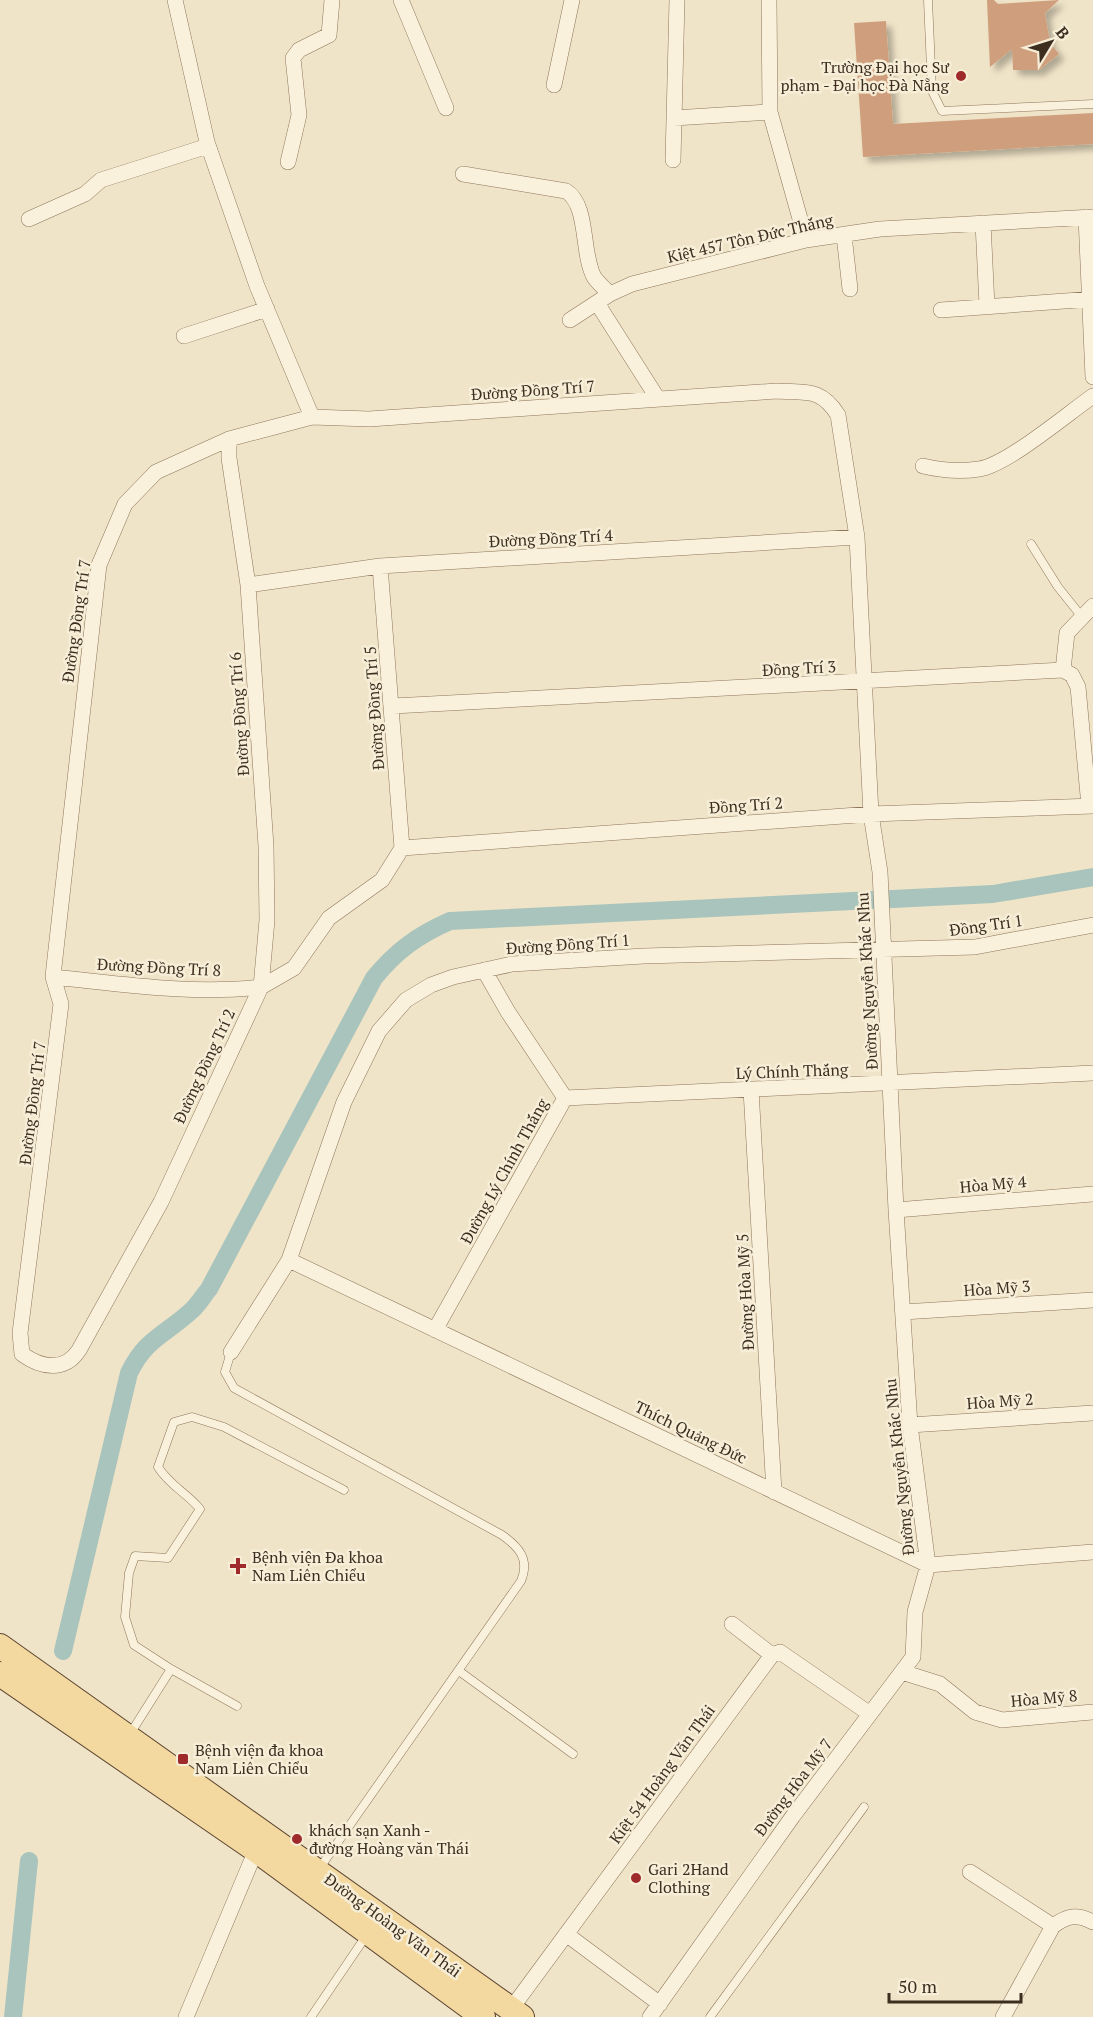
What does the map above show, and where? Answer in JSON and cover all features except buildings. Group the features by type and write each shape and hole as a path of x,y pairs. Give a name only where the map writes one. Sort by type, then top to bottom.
{"main road":[{"name":"Đường Hoàng Văn Thái","path":"0,1646 130,1745 256,1850 483,2017"},
{"name":"Đường Hoàng Văn Thái","path":"0,1674 130,1745 318,1871 517,2013"}],"street":[{"path":"175,0 208,146 267,309 312,417"},
{"path":"288,162 299,115 293,58 299,50 329,35 332,0"},
{"path":"401,0 446,108"},
{"path":"554,85 572,0"},
{"path":"673,160 677,0"},
{"path":"769,1 770,112 806,240"},
{"path":"674,118 770,112"},
{"path":"29,219 85,194 101,180 208,146"},
{"path":"463,174 566,190 575,198 594,277 658,399"},
{"path":"1090,217 1093,377"},
{"name":"Kiệt 457 Tôn Đức Thắng","path":"570,320 603,298 632,284 806,240 880,229 1090,217"},
{"path":"983,223 987,306"},
{"path":"844,235 850,289"},
{"path":"940,310 1091,300"},
{"path":"184,336 267,309"},
{"name":"Đường Đồng Trí 7","path":"86,1338 73,1360 63,1364 45,1366 34,1363 22,1354 20,1333 62,1004 54,978 99,565 125,504 156,472 229,439 312,417 369,419 777,391 810,393 828,399"},
{"path":"923,466 979,469 988,467 1093,396"},
{"name":"Đường Nguyễn Khắc Nhu","path":"828,399 838,416 857,537 871,814 879,872 896,1210 910,1425 928,1566"},
{"name":"Đường Đồng Trí 6","path":"229,439 229,458 248,585 266,846 267,921 261,987"},
{"name":"Đường Đồng Trí 4","path":"248,585 380,566 857,537"},
{"name":"Đường Đồng Trí 5","path":"380,566 393,706 402,848"},
{"path":"1091,806 1078,687 1072,675 1063,670 1067,633 1093,606"},
{"name":"Đồng Trí 3","path":"393,706 1063,670"},
{"name":"Đồng Trí 2","path":"402,848 871,814 1091,806"},
{"path":"261,987 294,968 329,918 382,880 402,848"},
{"name":"Đồng Trí 1","path":"883,952 975,947 1093,926"},
{"name":"Đường Đồng Trí 1","path":"231,1352 289,1260 344,1102 379,1031 406,1000 442,981 512,964 644,956 883,952"},
{"name":"Đường Lý Chính Thắng","path":"435,1330 565,1098 508,1012 484,970"},
{"name":"Đường Đồng Trí 8","path":"54,978 138,986 237,990 261,987"},
{"name":"Đường Đồng Trí 2","path":"86,1338 161,1202 261,987"},
{"name":"Lý Chính Thắng","path":"565,1098 1093,1073"},
{"name":"Đường Hòa Mỹ 5","path":"751,1090 774,1492"},
{"name":"Hòa Mỹ 4","path":"896,1210 1093,1194"},
{"name":"Thích Quảng Đức","path":"289,1260 928,1566"},
{"name":"Hòa Mỹ 3","path":"903,1312 1093,1300"},
{"name":"Hòa Mỹ 2","path":"910,1425 1093,1413"},
{"path":"928,1566 1093,1552"},
{"name":"Đường Hòa Mỹ 7","path":"650,2017 793,1816 913,1657 915,1612 928,1566"},
{"path":"732,1624 772,1655 780,1652 870,1714"},
{"name":"Kiệt 54 Hoàng Văn Thái","path":"517,2013 566,1934 772,1655"},
{"name":"Hòa Mỹ 8","path":"902,1672 940,1684 975,1712 1002,1720 1093,1712"},
{"path":"186,2017 256,1850"},
{"path":"970,1872 1053,1926"},
{"path":"1003,2017 1053,1926 1063,1918 1079,1915 1093,1922"},
{"path":"566,1934 660,2004"}],"lane":[{"path":"928,0 932,91 942,111 1093,104"},
{"path":"1031,544 1058,587 1082,616"},
{"path":"231,1352 225,1372 234,1388 502,1535 520,1549 525,1564 521,1581 318,1871"},
{"path":"237,1706 134,1645 125,1617 129,1573 135,1556 168,1558 200,1509 191,1497 176,1490 166,1480 158,1467 174,1422 192,1417 224,1427 344,1490"},
{"path":"130,1745 171,1669"},
{"path":"459,1671 573,1754"},
{"path":"710,2017 864,1808"},
{"path":"311,2017 368,1932"}],"waterway":[{"path":"63,1651 129,1373 135,1361 149,1344 191,1311 209,1289 374,978 408,945 450,921 993,894 1093,877"},
{"path":"13,2017 29,1861"}],"place":[{"name":"Trường Đại học Sư phạm - Đại học Đà Nẵng","path":"961,76"},
{"name":"Bệnh viện Đa khoa Nam Liên Chiểu","path":"238,1566"},
{"name":"Bệnh viện đa khoa Nam Liên Chiểu","path":"183,1759"},
{"name":"khách sạn Xanh - đường Hoàng văn Thái","path":"297,1839"},
{"name":"Gari 2Hand Clothing","path":"636,1878"}]}
